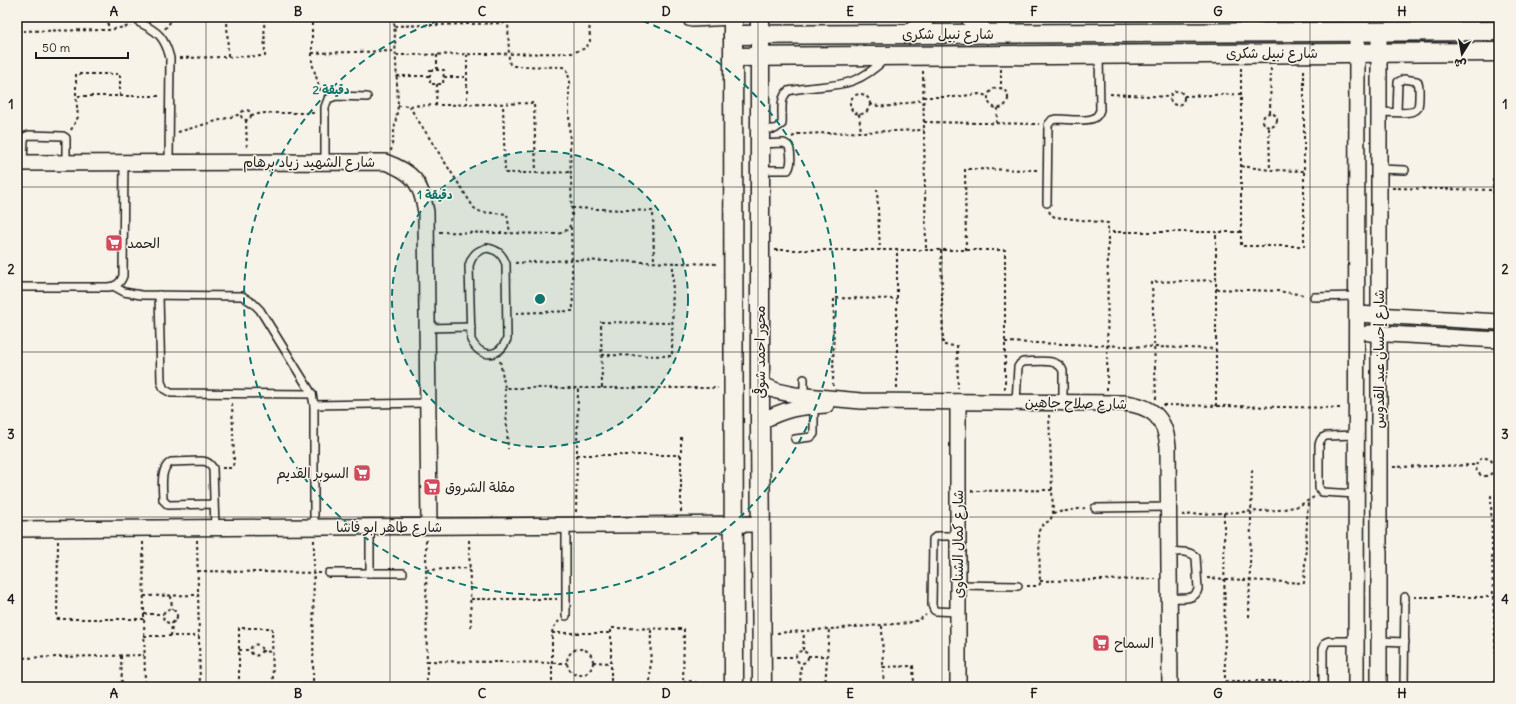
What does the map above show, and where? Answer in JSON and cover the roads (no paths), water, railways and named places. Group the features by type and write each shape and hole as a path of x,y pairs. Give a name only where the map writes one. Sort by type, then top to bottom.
{"street":[{"name":"محور احمد شوقى","path":"760,17 760,422 762,687"},
{"path":"909,34 921,24 926,17"},
{"path":"970,17 974,23 987,34"},
{"name":"شارع نبيل شكرى","path":"733,25 760,35 987,34 1149,25 1357,32 1499,31"},
{"name":"محور احمد شوقى","path":"733,25 734,687"},
{"name":"شارع إحسان عبد القدوس","path":"1379,31 1379,687"},
{"name":"شارع إحسان عبد القدوس","path":"1356,687 1357,32"},
{"path":"861,35 862,56"},
{"name":"شارع نبيل شكرى","path":"733,57 1499,52"},
{"name":"شارع الشهيد زياد برهام","path":"20,163 385,162 401,168 414,179 423,194 426,212 428,526"},
{"path":"1356,314 1499,322"},
{"path":"1356,332 1499,340"},
{"name":"شارع صلاح جاهين","path":"760,384 809,401 1107,402 1138,404 1151,410 1161,420 1166,433 1168,446 1170,687"},
{"name":"شارع صلاح جاهين","path":"760,422 809,401 833,399 861,401"},
{"name":"شارع كمال الشناوى","path":"958,402 958,687"},
{"name":"شارع طاهر ابو فاشا","path":"17,529 761,524"}],"lane":[{"path":"687,17 688,22 692,23 733,25"},
{"path":"140,23 151,28 160,36 167,46 170,58 171,96 169,162"},
{"path":"1047,203 1048,125 1052,120 1057,119 1094,119 1098,115 1100,110 1099,54"},
{"path":"760,136 782,124 782,100 784,94 788,90 841,85 859,79 875,69 889,56"},
{"path":"1379,112 1412,113 1417,109 1419,86 1416,81 1404,79 1398,82 1397,112"},
{"path":"325,162 325,113 328,99 336,96 367,97"},
{"path":"20,163 26,136 60,135 66,138 66,163"},
{"path":"760,136 787,144 790,149 790,164 788,170 760,170"},
{"path":"115,286 119,284 123,276 124,162"},
{"path":"1379,169 1405,170"},
{"path":"487,248 496,250 503,256 506,264 507,339 504,346 498,352 490,354 475,348 471,340 471,327 469,266 472,257 478,251 487,248"},
{"path":"17,287 115,286 124,292 131,294 242,296 253,303 260,310 312,394 314,405 314,527"},
{"path":"159,295 161,382 164,389 171,393 312,394"},
{"path":"1314,297 1356,296"},
{"path":"427,328 471,327"},
{"path":"1011,402 1018,368 1020,364 1024,362 1054,362 1062,367 1063,371 1056,402"},
{"path":"795,439 811,438 814,434 804,379"},
{"path":"314,405 428,403"},
{"path":"1356,435 1326,436 1319,441 1319,488 1322,492 1356,494"},
{"path":"214,504 168,505 163,500 163,472 167,464 171,462 206,461 210,464 213,468 216,528"},
{"path":"1094,508 1168,511"},
{"path":"566,616 571,526"},
{"path":"370,527 370,573"},
{"path":"958,536 937,536 933,539 932,605 936,611 958,612"},
{"path":"1169,552 1193,553 1196,556 1197,561 1197,593 1191,598 1169,598"},
{"path":"329,573 403,573"},
{"path":"958,585 1018,586"},
{"path":"1404,687 1405,597"},
{"path":"1322,684 1323,649 1326,642 1356,641"},
{"path":"1379,641 1405,642"}],"place":[{"name":"الحمد","path":"114,243"},
{"name":"السوبر القديم","path":"362,473"},
{"name":"مقلة الشروق","path":"432,487"},
{"name":"السماح","path":"1101,643"}]}
